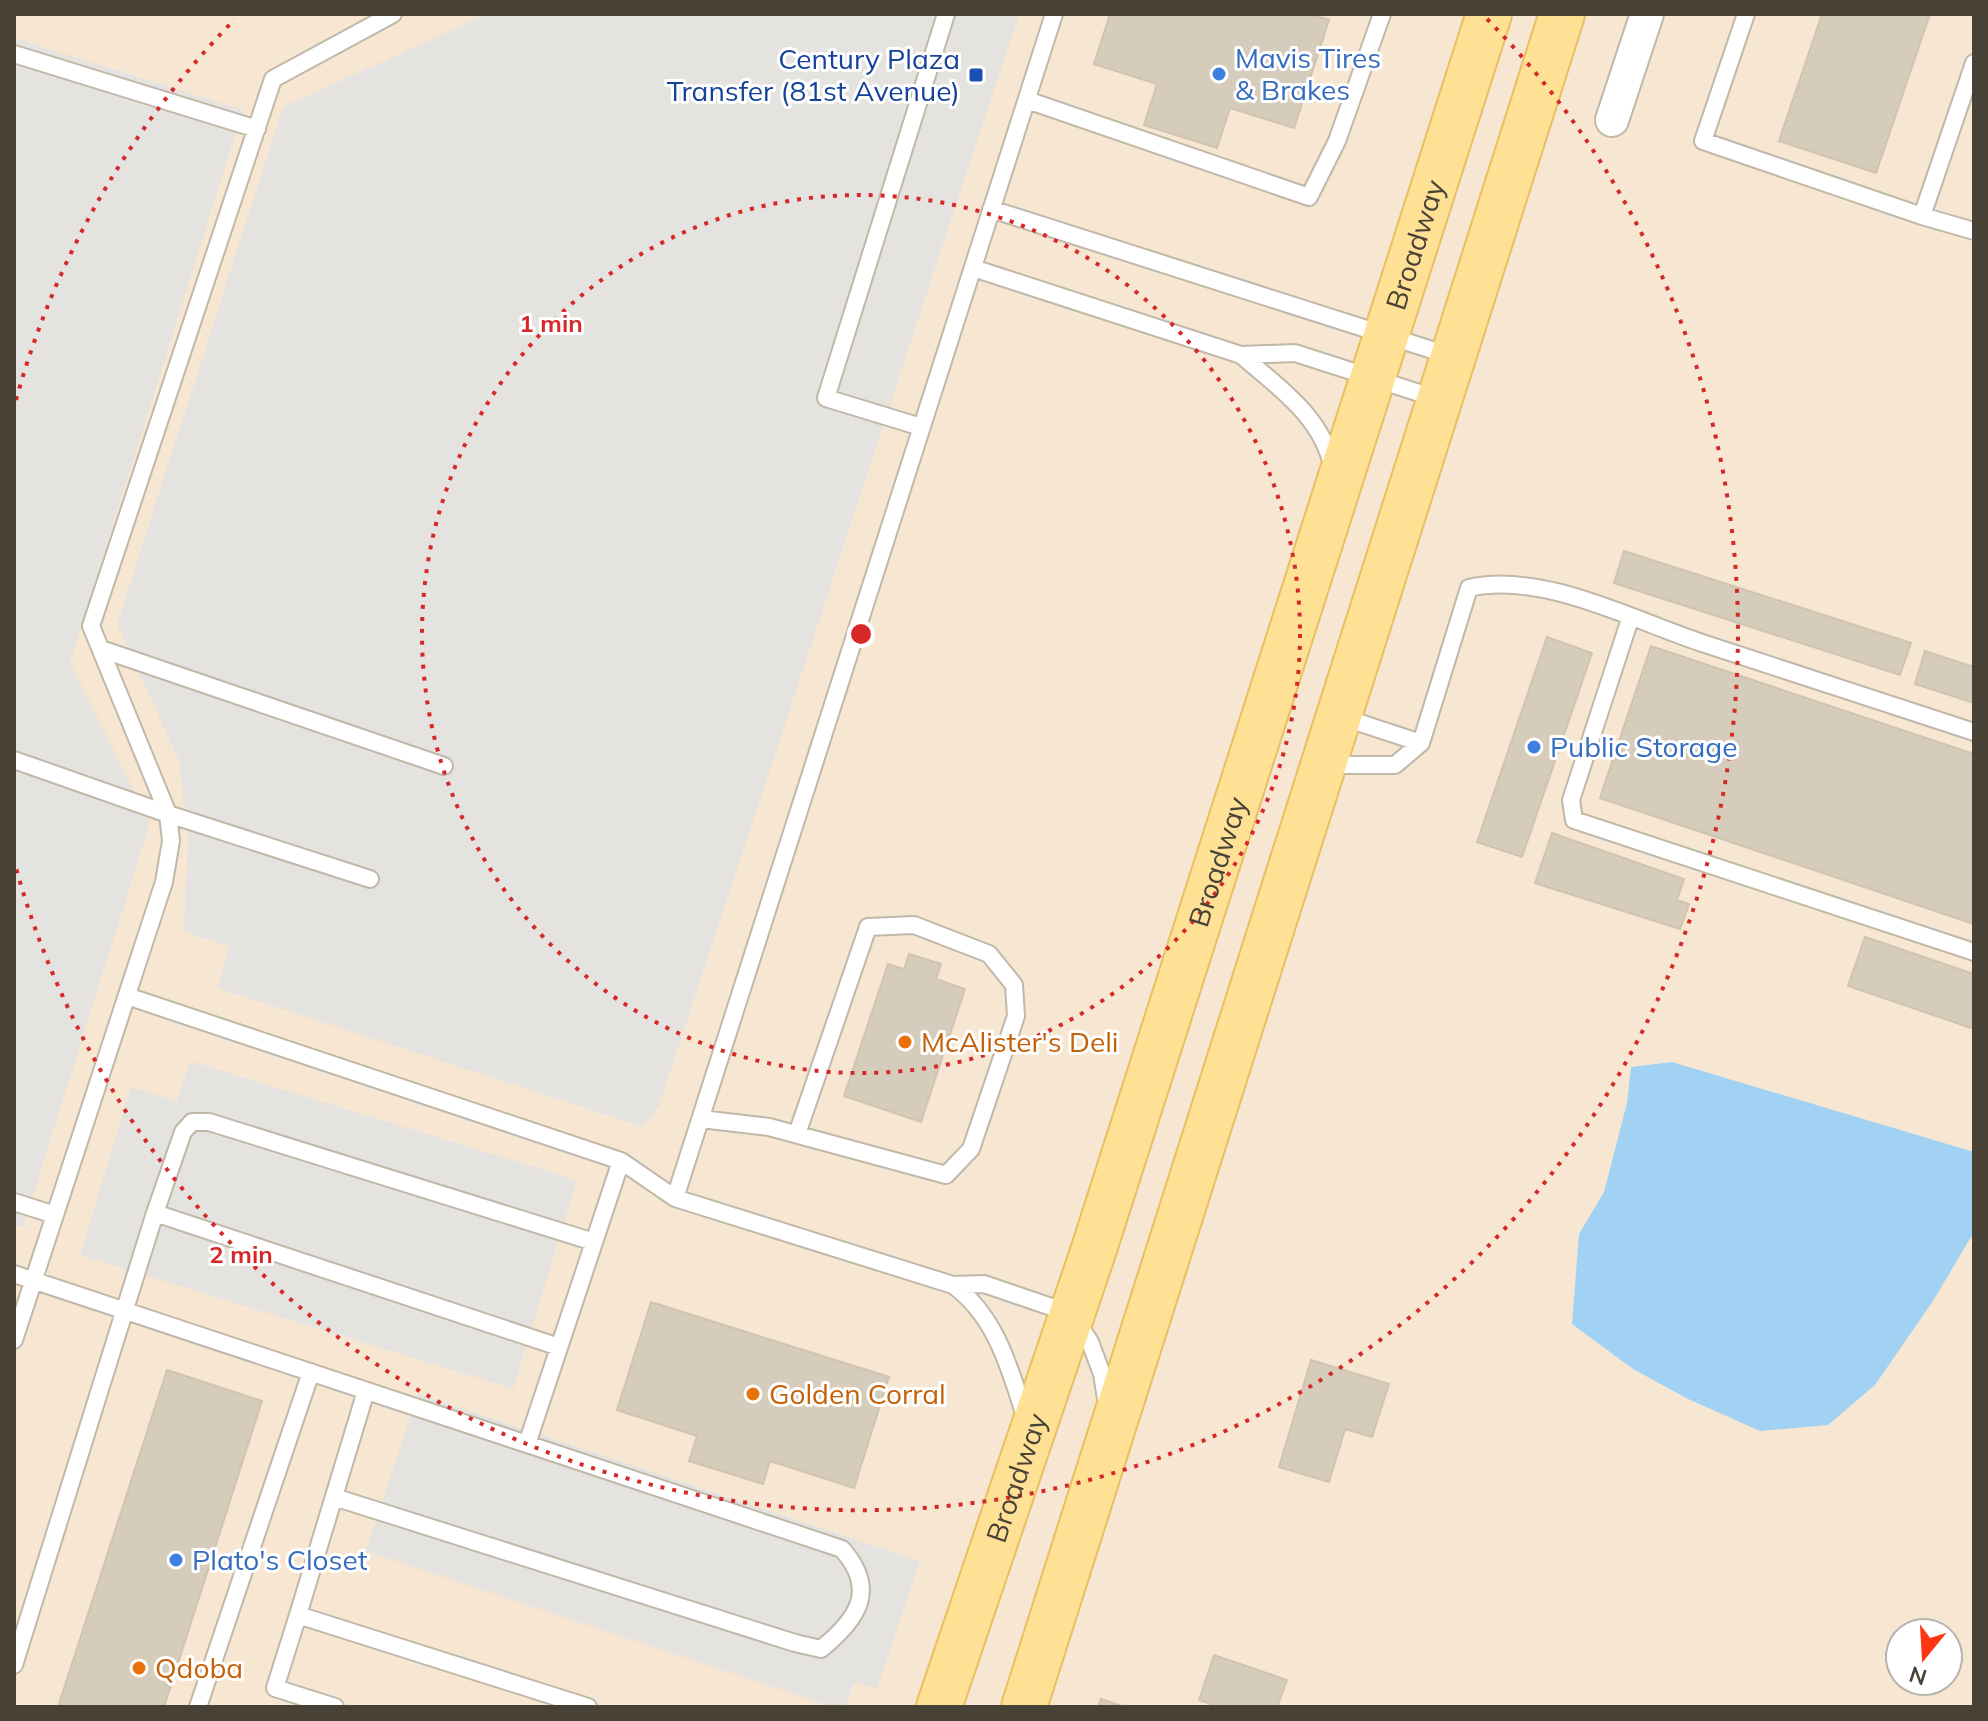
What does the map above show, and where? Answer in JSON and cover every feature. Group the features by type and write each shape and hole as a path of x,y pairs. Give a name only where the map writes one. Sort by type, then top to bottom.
{"main road":[{"name":"Broadway","path":"939,1707 1072,1314 1489,14"},
{"path":"1024,1707 1562,14"}],"street":[{"path":"1612,120 1647,14"}],"lane":[{"path":"14,1340 127,996 169,857 168,814 91,626 273,79 393,14"},
{"path":"921,427 826,398 946,14"},
{"path":"675,1198 1054,14"},
{"path":"1027,100 1309,197 1337,141 1382,14"},
{"path":"1746,14 1703,141 1974,231"},
{"path":"14,54 257,129"},
{"path":"1922,216 1974,63"},
{"path":"991,209 1453,357"},
{"path":"973,268 1241,355 1295,353 1439,399"},
{"path":"1241,355 1297,402 1310,418 1331,456 1338,491"},
{"path":"1323,765 1395,765 1421,743 1469,588 1491,583 1568,594 1630,619 1974,732"},
{"path":"1630,619 1571,800 1574,820 1974,952"},
{"path":"101,649 444,766"},
{"path":"1338,716 1421,743"},
{"path":"14,760 370,879"},
{"path":"701,1119 797,1134 946,1175 971,1149 1016,1016 1014,985 989,954 914,925 868,927 797,1134"},
{"path":"127,996 621,1161 675,1198 953,1285 974,1300 994,1332 1030,1433"},
{"path":"14,1665 155,1213 183,1132 192,1122 209,1122 594,1242"},
{"path":"527,1444 621,1161"},
{"path":"14,1202 55,1215"},
{"path":"155,1213 559,1347"},
{"path":"14,1274 842,1549 859,1567 860,1599 848,1627 821,1649 334,1497"},
{"path":"953,1285 984,1284 1072,1314 1090,1342 1102,1374 1111,1429"},
{"path":"198,1707 311,1372"},
{"path":"335,1707 275,1688 366,1391"},
{"path":"298,1615 588,1707"},
{"path":"529,1707 535,1690"}],"shaded area":[{"path":"14,14 1974,14 1974,1707 14,1707"},
{"path":"487,14 1019,14 659,1106 643,1127 218,988 229,946 184,932 188,838 179,761 117,624 283,107"},
{"path":"14,38 243,110 70,662 150,823 23,1227 14,1225"},
{"path":"190,1061 577,1180 513,1389 80,1255 131,1087 177,1101"},
{"path":"418,1394 920,1561 877,1689 854,1682 845,1707 833,1707 366,1551"}],"water":[{"path":"1672,1062 1974,1152 1974,1232 1933,1301 1875,1385 1828,1425 1760,1431 1688,1399 1633,1369 1572,1324 1579,1234 1604,1192 1627,1103 1631,1067"}],"building":[{"name":"Mavis Tires & Brakes","path":"1110,14 1310,14 1329,20 1294,128 1230,108 1217,148 1144,125 1157,84 1094,64"},
{"path":"1822,14 1930,14 1876,173 1779,141"},
{"path":"1624,551 1911,643 1900,675 1614,583"},
{"name":"Public Storage","path":"1547,637 1592,653 1522,857 1477,842"},
{"path":"1651,646 1974,754 1974,924 1600,798"},
{"path":"1925,651 1974,667 1974,703 1915,684"},
{"path":"1552,833 1684,879 1677,900 1689,904 1680,929 1535,883"},
{"path":"1865,937 1974,974 1974,1029 1848,986"},
{"name":"McAlister's Deli","path":"909,954 941,964 936,979 965,989 921,1122 844,1096 888,964 904,969"},
{"name":"Golden Corral","path":"651,1302 889,1377 854,1488 770,1461 763,1484 689,1461 697,1436 617,1410"},
{"path":"1311,1360 1389,1384 1372,1437 1345,1429 1329,1482 1279,1467"},
{"path":"167,1370 262,1401 164,1707 58,1707"},
{"path":"1214,1655 1287,1680 1277,1707 1219,1707 1199,1700"},
{"path":"1101,1699 1125,1707 1098,1707"}],"place":[{"name":"Mavis Tires & Brakes","path":"1219,74"},
{"name":"Century Plaza Transfer (81st Avenue)","path":"976,75"},
{"name":"Public Storage","path":"1534,747"},
{"name":"McAlister's Deli","path":"905,1042"},
{"name":"Golden Corral","path":"753,1394"},
{"name":"Plato's Closet","path":"176,1560"},
{"name":"Qdoba","path":"139,1668"}]}
